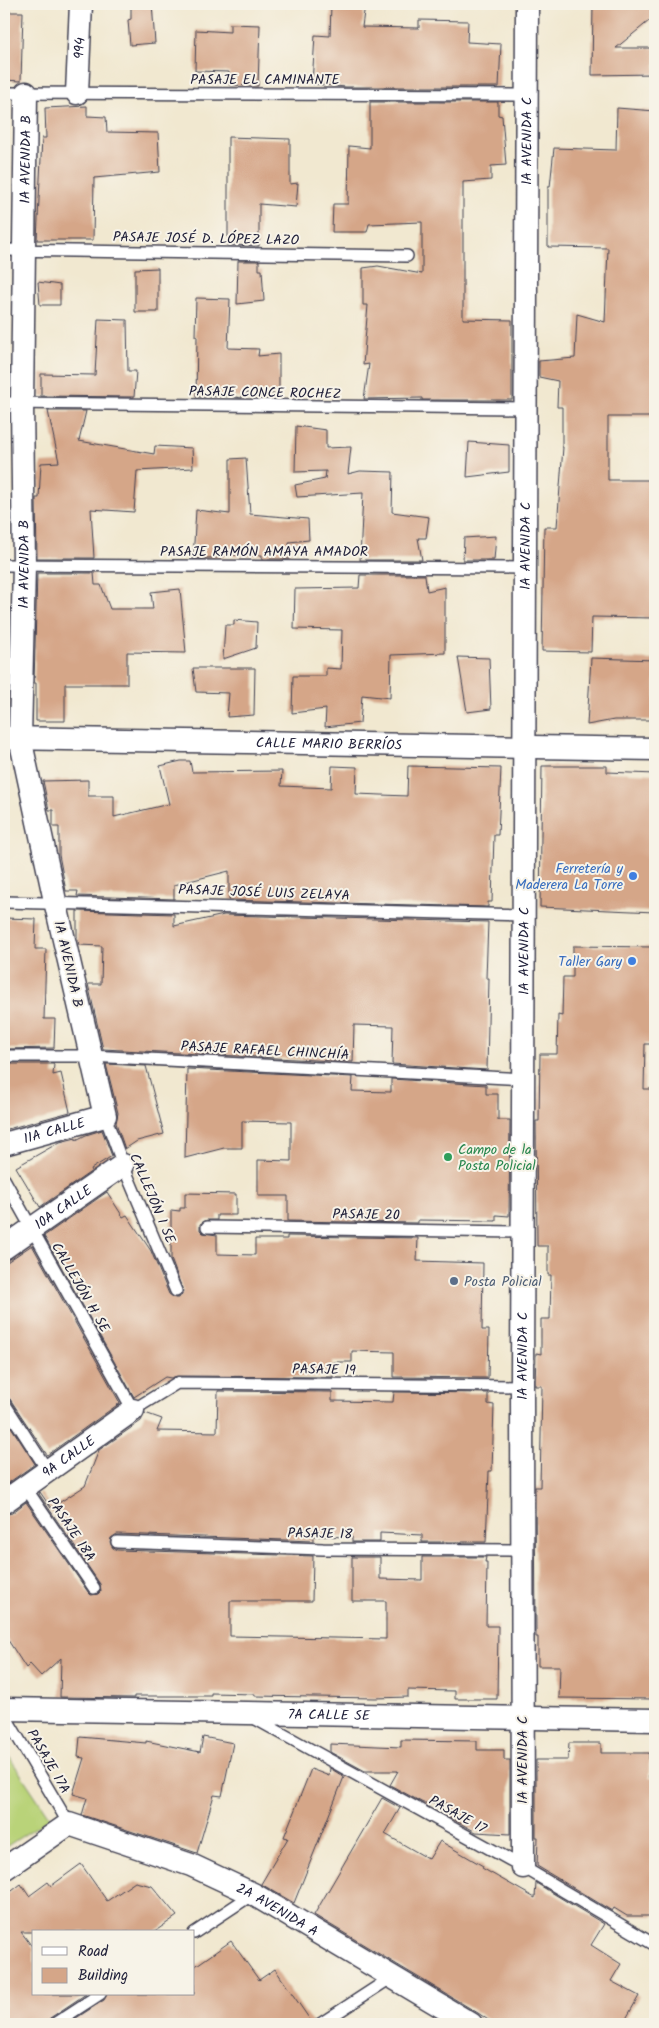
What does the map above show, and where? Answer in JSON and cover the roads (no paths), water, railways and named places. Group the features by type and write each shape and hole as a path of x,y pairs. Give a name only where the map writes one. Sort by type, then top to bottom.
{"street":[{"name":"994","path":"77,93 81,4"},
{"name":"1A AVENIDA C","path":"523,1867 522,1386 527,4"},
{"name":"1A AVENIDA B","path":"26,93 14,250 12,738 55,901 105,1116"},
{"name":"CALLE MARIO BERRÍOS","path":"12,738 655,749"},
{"name":"11A CALLE","path":"4,1144 105,1116"},
{"name":"10A CALLE","path":"4,1248 123,1165"},
{"name":"9A CALLE","path":"4,1502 133,1410"},
{"name":"7A CALLE SE","path":"4,1709 655,1720"},
{"path":"4,1869 68,1824"},
{"name":"2A AVENIDA A","path":"68,1824 191,1866 253,1894 471,2024"}],"lane":[{"name":"PASAJE EL CAMINANTE","path":"4,92 526,96"},
{"name":"PASAJE JOSÉ D. LÓPEZ LAZO","path":"14,250 407,256"},
{"name":"PASAJE CONCE ROCHEZ","path":"13,403 526,408"},
{"name":"PASAJE RAMÓN AMAYA AMADOR","path":"14,565 525,568"},
{"name":"PASAJE JOSÉ LUIS ZELAYA","path":"4,902 55,901 524,915"},
{"name":"PASAJE RAFAEL CHINCHÍA","path":"4,1056 90,1056 524,1079"},
{"name":"CALLEJÓN I SE","path":"105,1116 123,1165 176,1291"},
{"name":"CALLEJÓN H SE","path":"4,1178 133,1410"},
{"name":"PASAJE 20","path":"207,1227 523,1232"},
{"name":"PASAJE 19","path":"133,1410 178,1383 522,1386"},
{"path":"4,1403 48,1471"},
{"name":"PASAJE 18A","path":"25,1487 94,1588"},
{"name":"PASAJE 18","path":"117,1542 323,1549 522,1550"},
{"name":"PASAJE 17","path":"245,1713 523,1867 655,1945"},
{"name":"PASAJE 17A","path":"4,1714 68,1824"},
{"path":"195,1932 253,1894"},
{"path":"320,2024 392,1977"},
{"path":"54,2024 97,1996"}],"place":[{"name":"Ferretería y Maderera La Torre","path":"633,876"},
{"name":"Taller Gary","path":"632,961"},
{"name":"Campo de la Posta Policial","path":"448,1157"},
{"name":"Posta Policial","path":"454,1281"}]}
